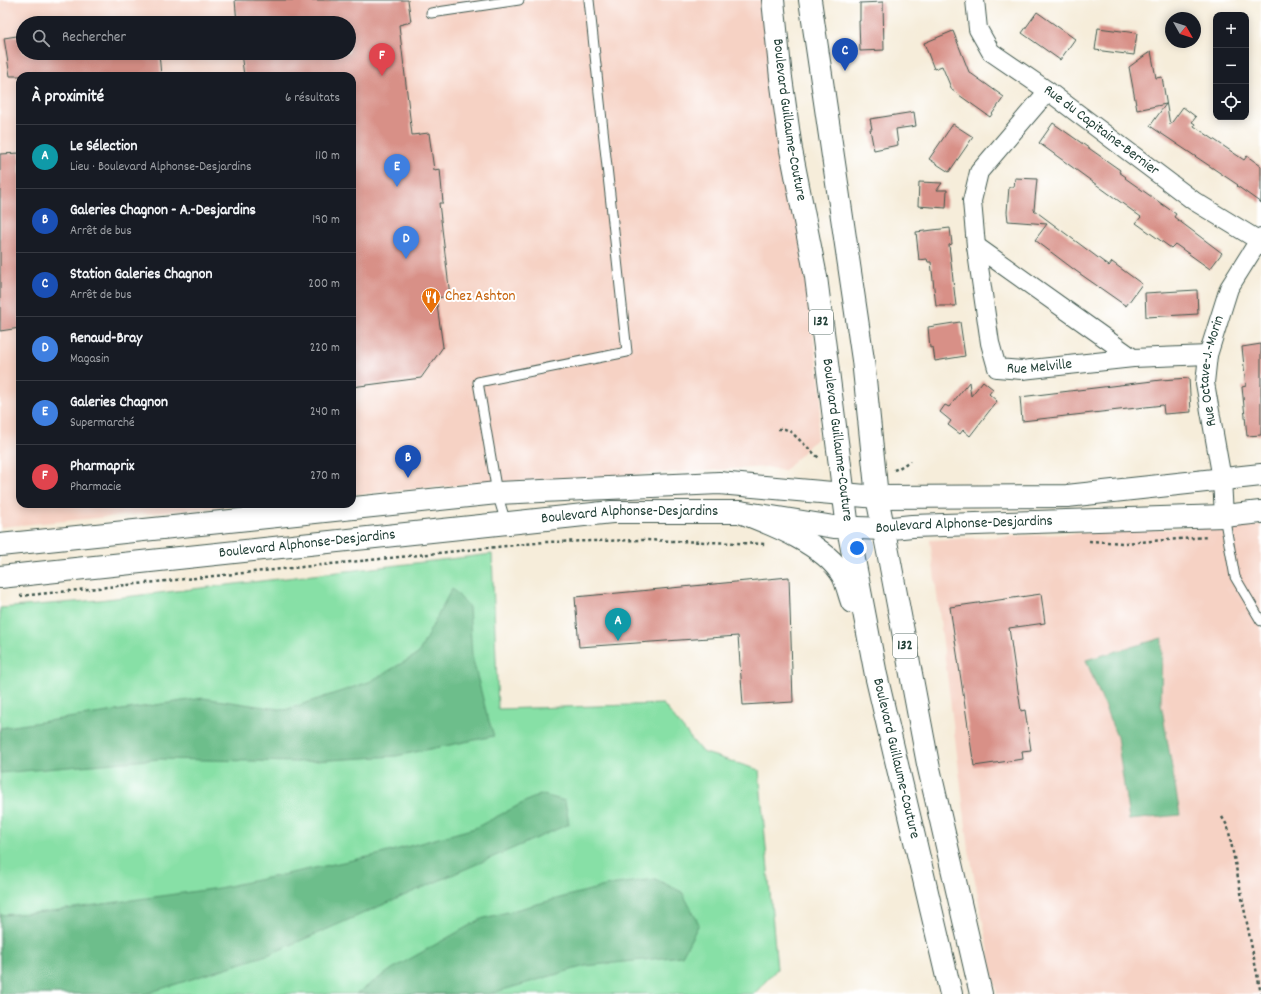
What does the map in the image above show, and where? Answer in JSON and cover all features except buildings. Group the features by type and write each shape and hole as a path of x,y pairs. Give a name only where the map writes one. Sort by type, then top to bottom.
{"main road":[{"name":"Boulevard Guillaume-Couture","path":"773,0 791,150 816,277 848,528 876,675 951,994"},
{"name":"Boulevard Guillaume-Couture","path":"810,0 862,352 877,497 928,764 981,994"},
{"name":"Boulevard Alphonse-Desjardins","path":"356,508 497,493 720,484 877,497 1067,496 1261,475"},
{"name":"Boulevard Alphonse-Desjardins","path":"0,545 354,508"},
{"name":"Boulevard Alphonse-Desjardins","path":"0,577 612,512 740,512 834,527 884,529 912,526 1224,516 1261,512"},
{"path":"740,512 762,520 799,538 821,551 834,563 843,576 876,675"}],"street":[{"name":"Rue du Capitaine-Bernier","path":"974,0 978,29 991,52 1048,91 1194,201 1260,238"},
{"name":"Rue Melville","path":"1048,91 979,172 972,201 976,246 990,344 997,368 1022,370 1133,358 1208,355"},
{"name":"Rue Octave-J.-Morin","path":"1224,516 1222,479 1204,383 1208,355 1229,288 1260,238"},
{"path":"976,246 1133,358"}],"lane":[{"path":"431,13 519,0"},
{"path":"506,524 497,493 478,382 627,352 589,0"},
{"path":"1224,516 1235,577 1261,621"}],"path":[{"path":"778,429 785,429 791,432 823,462"},
{"path":"891,470 899,468 910,461"},
{"path":"16,596 545,542 644,540 772,544"},
{"path":"1222,817 1228,827 1261,994"}],"shaded area":[{"path":"0,0 768,0 822,397 816,439 784,471 767,467 473,484 356,495 356,72 16,72 16,508 206,508 0,527"},
{"path":"1261,525 1261,994 997,994 969,850 930,540"}],"green space":[{"path":"492,554 498,709 663,704 702,752 759,770 777,969 754,994 0,994 0,608 99,600"},
{"path":"452,588 469,607 472,656 494,736 396,756 297,762 160,759 0,773 0,728 203,698 285,710 369,682 418,654"},
{"path":"1162,638 1161,703 1180,815 1129,820 1117,737 1086,660"},
{"path":"540,794 565,801 569,824 270,954 145,994 0,994 0,915 45,912 219,888 377,855 475,828"},
{"path":"655,879 682,892 699,924 682,956 585,966 489,994 356,994 392,969 481,919 609,885"}],"place":[{"name":"Station Galeries Chagnon","path":"845,71"},
{"name":"Pharmaprix","path":"382,76"},
{"name":"Galeries Chagnon","path":"397,187"},
{"name":"Renaud-Bray","path":"406,259"},
{"name":"Chez Ashton","path":"431,314"},
{"name":"Galeries Chagnon - A.-Desjardins","path":"408,478"},
{"name":"Le Sélection","path":"618,641"}]}
